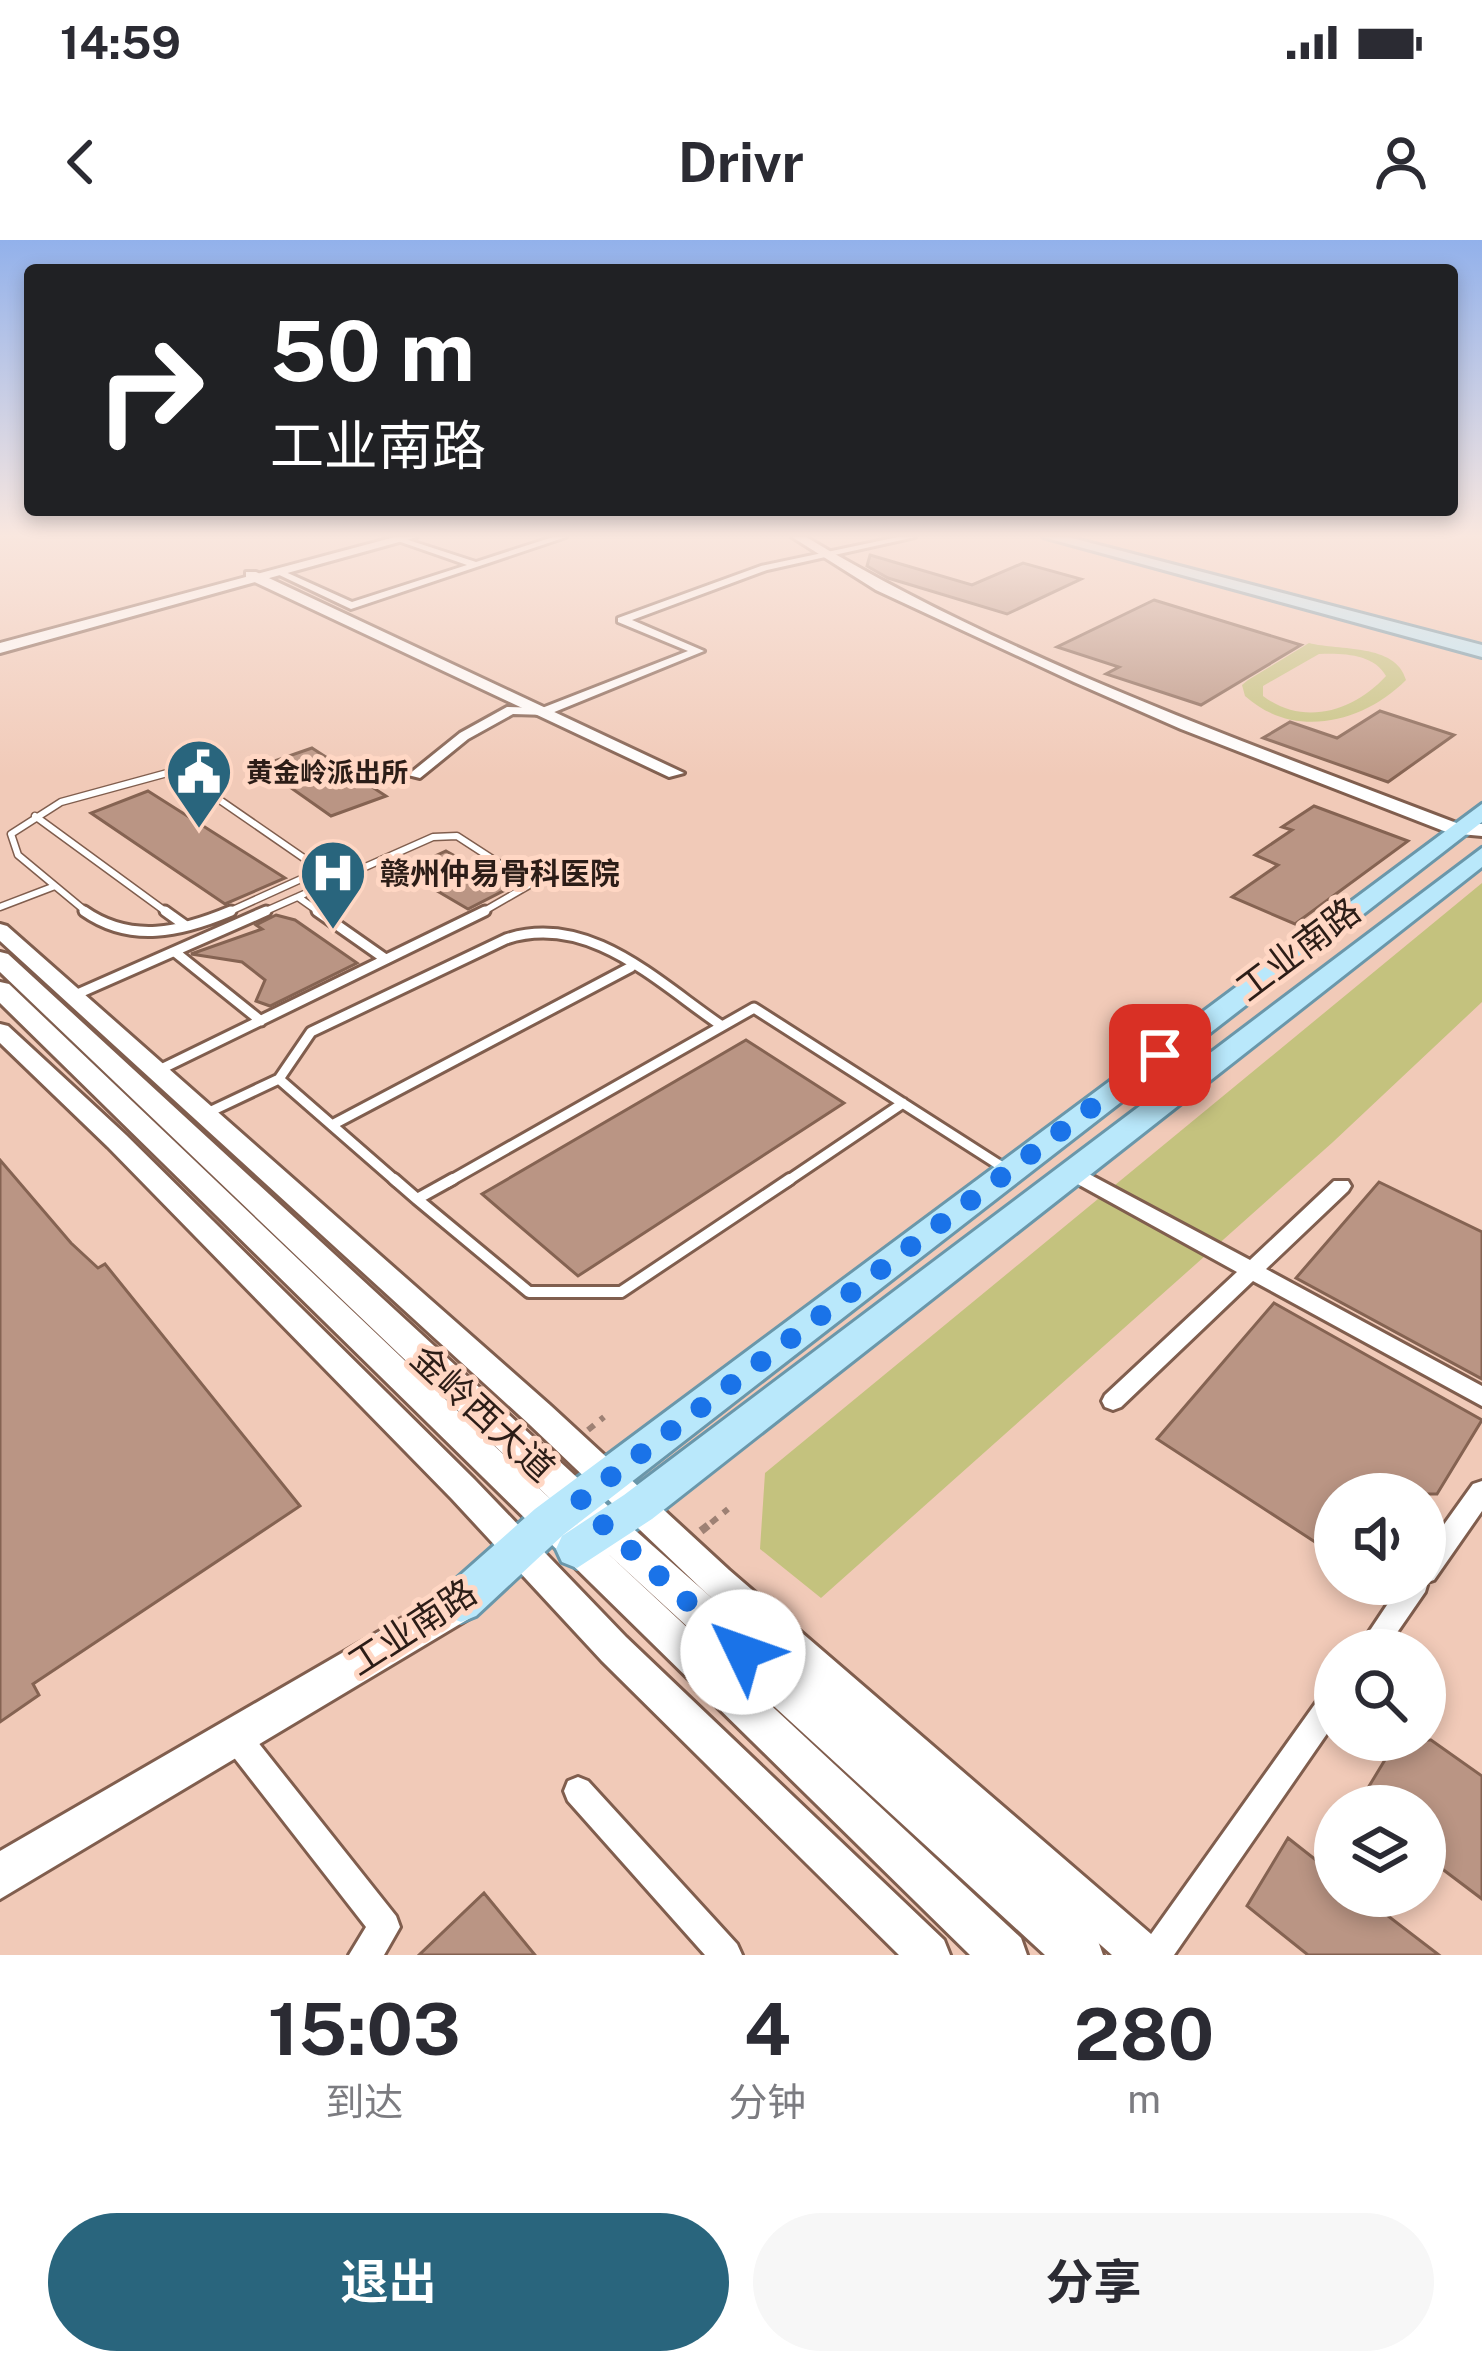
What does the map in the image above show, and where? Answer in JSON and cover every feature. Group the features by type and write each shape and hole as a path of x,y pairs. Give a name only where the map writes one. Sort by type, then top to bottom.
{"main road":[{"path":"0,645 103,617"},
{"path":"1354,617 1482,651"},
{"path":"1398,617 1482,639"},
{"name":"工业南路","path":"528,1558 563,1512 1473,823"},
{"name":"工业南路","path":"592,1539 1482,855"},
{"name":"金岭西大道","path":"0,959 563,1512"},
{"name":"金岭西大道","path":"0,989 592,1539 1004,1955"},
{"name":"金岭西大道","path":"592,1539 1080,1955"},
{"name":"工业南路","path":"2,1869 461,1602"}],"street":[{"path":"341,617 675,773"},
{"path":"415,775 464,736 511,710 543,712 698,651 622,620 630,617"},
{"path":"943,617 1165,717 1473,823"},
{"path":"0,931 638,1508 1143,1955"},
{"path":"0,1031 116,1141 614,1649 928,1955"},
{"path":"1072,1172 1482,1397"},
{"path":"1113,1400 1341,1186"},
{"path":"1446,1542 1482,1491"},
{"path":"461,1602 528,1558 592,1539"},
{"path":"1155,1955 1314,1730"},
{"path":"235,1736 385,1928 365,1955"},
{"path":"578,1791 726,1955"}],"lane":[{"path":"171,772 185,776 321,871 186,926 138,934 112,928 55,886 13,844 11,834 17,825 34,815 119,783 171,772"},
{"path":"34,815 186,926"},
{"path":"74,995 448,834 525,876 531,884 524,892 157,1070"},
{"path":"0,907 55,886"},
{"path":"298,897 384,958"},
{"path":"206,1114 279,1078 311,1032 506,939 557,929 588,939 722,1026"},
{"path":"175,952 261,1021"},
{"path":"332,1125 631,967"},
{"path":"417,1199 754,1008 1009,1171"},
{"path":"279,1078 529,1292 621,1292 903,1103"}],"shaded area":[{"path":"1309,643 1379,654 1400,668 1406,680 1370,707 1349,716 1306,722 1264,710 1245,696 1242,685","holes":["1319,654 1366,659 1386,676 1359,698 1328,711 1295,711 1263,696 1263,686"]},
{"path":"1482,883 1482,1002 1333,1142 821,1598 760,1549 765,1473"}],"building":[{"path":"1119,617 1210,617 1301,645 1201,705 1106,674 1119,667 1057,647"},
{"path":"1380,711 1454,735 1388,782 1263,738 1290,722 1337,738"},
{"path":"312,748 386,796 331,816 260,766"},
{"path":"148,791 285,878 225,904 91,813"},
{"path":"1314,806 1408,841 1295,924 1232,897 1278,865 1255,855 1292,830 1282,827"},
{"path":"446,851 511,887 468,909 403,871"},
{"path":"276,915 295,920 357,963 270,1006 256,1001 265,980 242,962 191,954 262,929 256,925"},
{"path":"746,1040 844,1103 578,1276 482,1194"},
{"path":"0,1160 71,1243 98,1268 105,1264 300,1506 33,1684 39,1695 0,1722"},
{"path":"1379,1182 1482,1232 1482,1379 1296,1278"},
{"path":"1274,1303 1482,1420 1446,1479 1446,1473 1314,1473 1314,1541 1157,1439"},
{"path":"1446,1751 1482,1776 1482,1899 1446,1872 1446,1785 1370,1785 1384,1761 1446,1761"},
{"path":"1288,1838 1314,1858 1314,1917 1389,1917 1439,1955 1308,1955 1247,1906"},
{"path":"484,1893 535,1955 419,1955"}],"place":[{"name":"黄金岭派出所","path":"199,831"},
{"name":"赣州仲易骨科医院","path":"333,932"}],"route":[{"path":"743,1652 578,1502 1160,1055"}]}
